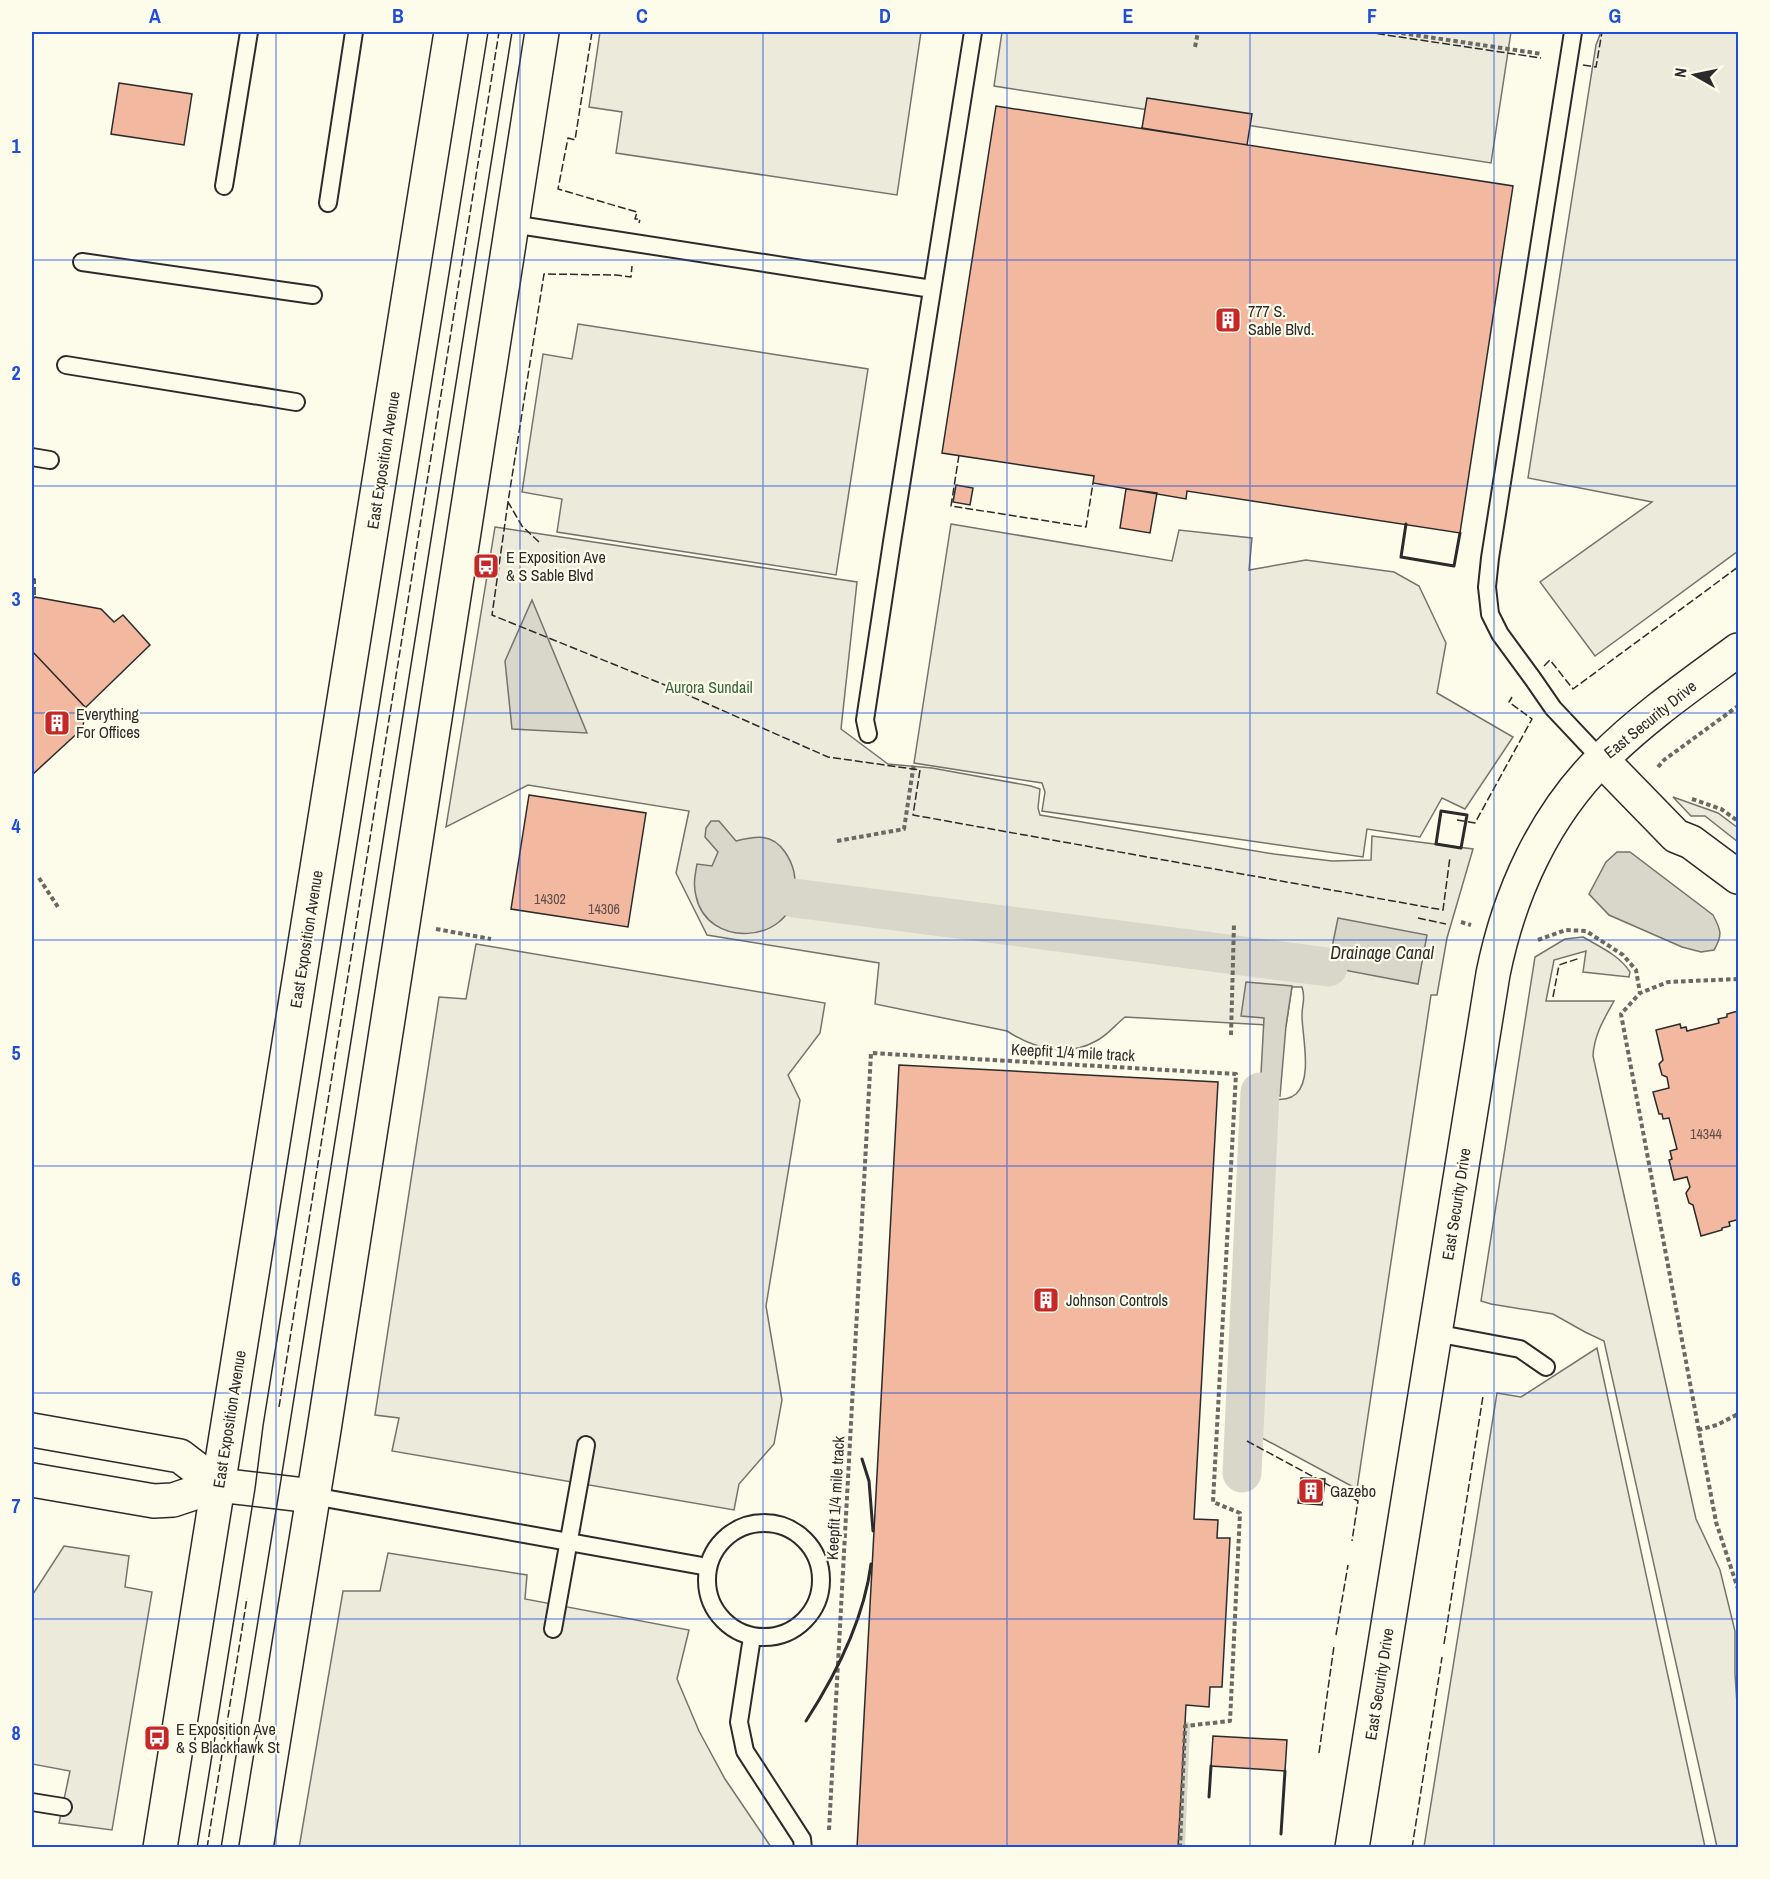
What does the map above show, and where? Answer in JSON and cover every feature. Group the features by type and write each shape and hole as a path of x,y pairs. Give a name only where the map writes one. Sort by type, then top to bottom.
{"street":[{"name":"East Exposition Avenue","path":"160,1848 451,32"},
{"path":"256,1848 542,32"},
{"name":"East Security Drive","path":"1352,1848 1492,974 1502,934 1515,897 1540,842 1561,808 1601,759 1653,713 1738,650"},
{"path":"1601,759 1676,837 1691,842 1738,878"},
{"path":"32,1430 180,1456 218,1485"},
{"path":"32,1480 154,1502 173,1500 218,1485 313,1496"}],"lane":[{"path":"224,186 249,32"},
{"path":"328,203 354,32"},
{"path":"868,734 867,710 973,32"},
{"path":"1573,32 1487,587 1490,614 1500,634 1552,708 1601,759"},
{"path":"512,224 932,289"},
{"path":"82,262 313,295"},
{"path":"66,365 296,402"},
{"path":"32,457 50,460"},
{"path":"1435,1333 1520,1348 1546,1367"},
{"path":"553,1629 586,1445"},
{"path":"313,1496 708,1567"},
{"path":"756,1523 774,1523 791,1529 806,1540 816,1556 821,1573 821,1591 814,1609 803,1623 788,1633 770,1638 752,1637 734,1630 721,1618 711,1603 707,1585 708,1567 714,1551 726,1537 740,1528 756,1523"},
{"path":"752,1637 740,1722 746,1751 802,1839 804,1848"},
{"path":"32,1802 63,1807"}],"path":[{"path":"1195,47 1198,32"},
{"path":"1394,32 1543,54"},
{"path":"1658,775 1658,768 1664,760 1738,706"},
{"path":"837,841 904,829 914,763"},
{"path":"1682,795 1721,809 1738,821"},
{"path":"39,878 58,907"},
{"path":"1231,1035 1234,926"},
{"path":"435,929 491,939"},
{"path":"1533,942 1566,930 1586,931 1623,955 1636,970 1640,993"},
{"path":"1738,979 1668,982 1640,993 1621,1014 1716,1522 1738,1589"},
{"name":"Keepfit 1/4 mile track","path":"829,1836 871,1053 1236,1074 1213,1502 1239,1514 1230,1721 1185,1726 1180,1848"},
{"path":"1698,1430 1717,1425 1738,1414"}],"green space":[{"name":"Aurora Sundail","path":"495,527 857,582 841,729 888,764 932,768 1040,789 1038,808 1040,815 1274,854 1332,861 1371,860 1372,836 1473,849 1447,938 1437,995 1431,995 1357,1489 1251,1432 1268,1100 1286,1099 1293,1096 1301,1087 1304,1078 1302,987 1292,987 1286,1026 1125,1017 1104,1036 1085,1046 1062,1050 1050,1049 1028,1042 1007,1031 875,1004 879,963 707,935 676,873 689,811 528,785 446,827"},
{"path":"1673,797 1718,813 1738,828 1738,842 1705,816 1691,816"},
{"path":"1583,937 1609,952 1626,966 1630,972 1629,977 1583,972 1586,951 1554,960 1546,1001 1614,1001 1597,1034 1593,1056 1696,1519 1720,1570 1735,1631 1738,1847 1717,1847 1604,1341 1553,1314 1481,1301 1535,957 1565,939"}],"shaded area":[{"path":"600,32 921,32 897,195 616,153 622,112 589,107"},
{"path":"1002,32 1511,32 1491,163 994,86"},
{"path":"1601,32 1738,32 1738,551 1595,656 1540,582 1652,502 1528,478 1596,45"},
{"path":"578,324 868,369 836,575 557,532 562,499 522,492 543,354 572,359"},
{"path":"951,524 1172,561 1179,530 1252,538 1249,570 1306,560 1394,572 1419,586 1446,643 1437,693 1513,737 1465,809 1442,798 1420,837 1367,829 1363,857 1042,811 1045,792 1042,783 914,763"},
{"path":"476,944 825,1003 820,1033 788,1075 800,1100 766,1306 782,1400 774,1444 739,1484 734,1510 392,1451 399,1418 375,1415 439,997 466,999"},
{"path":"1597,1348 1705,1847 1424,1847 1497,1393 1521,1397"},
{"path":"64,1546 129,1556 125,1587 152,1592 112,1830 59,1823 70,1771 32,1764 32,1594"},
{"path":"388,1553 527,1575 525,1599 689,1630 677,1679 699,1731 725,1779 771,1847 299,1848 343,1591 380,1591"}],"water":[{"path":"532,600 587,733 512,729 505,661"},
{"path":"711,821 719,821 736,841 763,837 775,842 785,852 794,871 795,892 790,909 779,922 764,930 748,933 731,932 715,925 703,913 696,896 695,880 697,864 712,866 718,852 705,837 706,828"},
{"path":"1617,852 1630,852 1713,915 1720,932 1714,950 1701,952 1682,947 1609,915 1589,894 1606,862"},
{"name":"Drainage Canal","path":"1338,918 1427,935 1418,984 1328,967"},
{"path":"1246,982 1292,986 1280,1096 1260,1092 1264,1018 1241,1016"}],"building":[{"path":"119,83 192,94 184,145 111,134"},
{"path":"1147,98 1252,114 1247,145 1142,128"},
{"name":"777 S. Sable Blvd.","path":"996,106 1513,186 1460,533 1187,491 1186,499 1093,483 1094,476 942,453"},
{"path":"956,485 973,488 970,505 953,502"},
{"path":"1126,489 1157,493 1150,533 1120,528"},
{"path":"35,597 101,609 114,622 123,615 150,645 84,709 85,707 32,651 32,600"},
{"name":"Everything For Offices","path":"32,651 85,707 83,728 32,775"},
{"path":"529,795 646,813 628,927 511,909"},
{"path":"1738,1011 1738,1222 1736,1220 1729,1222 1730,1226 1722,1230 1701,1236 1693,1205 1689,1203 1686,1193 1690,1187 1687,1177 1674,1180 1669,1160 1672,1159 1670,1151 1677,1149 1669,1118 1663,1119 1662,1114 1659,1114 1653,1092 1669,1088 1667,1077 1662,1075 1659,1064 1663,1060 1656,1030 1680,1024 1681,1028 1686,1027 1687,1031 1719,1023 1718,1019"},
{"name":"Johnson Controls","path":"899,1065 1218,1082 1194,1519 1218,1520 1217,1538 1230,1538 1222,1687 1210,1687 1209,1707 1186,1705 1178,1848 857,1848"},
{"name":"Gazebo","path":"1301,1478 1325,1479 1322,1505 1298,1503"},
{"path":"1213,1736 1287,1740 1285,1771 1211,1766"}],"waterway":[{"path":"794,898 1328,967"},
{"path":"1242,1473 1260,1092"},
{"path":"1180,1848 1185,1726"}],"tram line":[{"path":"197,1848 488,32"},
{"path":"221,1848 512,32"}],"fence":[{"path":"279,1407 499,32"},
{"path":"592,32 575,140 568,138 558,189 637,212 635,219 640,219 639,223"},
{"path":"1366,32 1541,58"},
{"path":"1583,65 1596,67 1602,32"},
{"path":"539,542 522,526 508,502 544,274 631,277 632,266"},
{"path":"959,455 951,506 1086,527 1093,483"},
{"path":"508,502 492,615 665,685 828,757 920,770 913,815 1443,910 1450,857"},
{"path":"1544,666 1550,660 1573,689 1738,567"},
{"path":"32,579 35,579 35,597"},
{"path":"1457,820 1475,823 1532,719 1509,702 1512,697"},
{"path":"1418,918 1446,924"},
{"path":"1553,997 1559,965 1580,958"},
{"path":"1444,1644 1483,1396"},
{"path":"1247,1441 1358,1501 1352,1541"},
{"path":"1336,1635 1348,1565"},
{"path":"207,1848 247,1598"},
{"path":"1319,1753 1334,1646"},
{"path":"1412,1848 1442,1657"}],"wall":[{"path":"1406,524 1401,557 1454,566 1460,533"},
{"path":"1441,811 1467,815 1461,848 1436,844 1441,811"},
{"path":"862,1459 869,1481 873,1531"},
{"path":"806,1721 847,1646 862,1605 871,1564"},
{"path":"1209,1797 1211,1766"},
{"path":"1281,1834 1285,1771"}],"place":[{"name":"777 S. Sable Blvd.","path":"1228,320"},
{"name":"E Exposition Ave & S Sable Blvd","path":"486,566"},
{"name":"Everything For Offices","path":"57,723"},
{"name":"Johnson Controls","path":"1046,1300"},
{"name":"Gazebo","path":"1311,1491"},
{"name":"E Exposition Ave & S Blackhawk St","path":"157,1738"}]}
